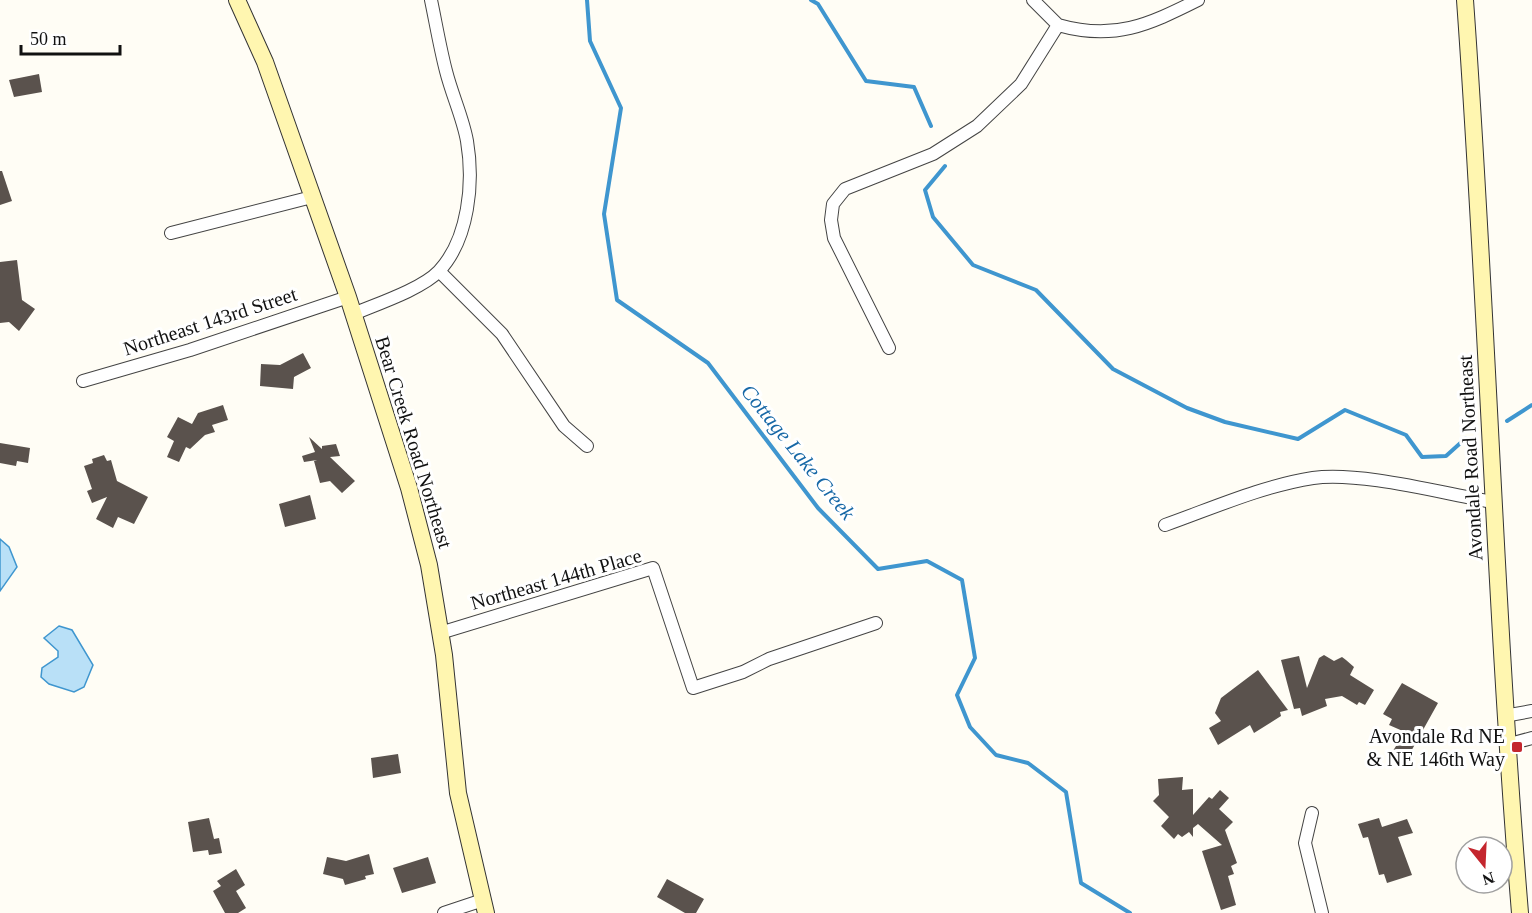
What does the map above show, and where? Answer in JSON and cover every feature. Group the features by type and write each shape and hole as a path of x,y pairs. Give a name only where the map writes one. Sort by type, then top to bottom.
{"street":[{"name":"Bear Creek Road Northeast","path":"237,0 265,62 354,314 409,488 429,566 440,633 458,793 484,907"},
{"path":"354,314 402,294 438,271 458,239 471,189 467,141 446,72 431,0"},
{"path":"1033,0 1058,25 1083,32 1105,33 1136,28 1198,0"},
{"name":"Avondale Road Northeast","path":"1465,0 1479,196 1504,716 1520,913"},
{"path":"889,348 834,238 831,220 833,204 845,189 860,181 933,154 977,126 1021,84 1058,25"},
{"path":"171,233 312,197"},
{"path":"438,271 502,334 564,426 587,446"},
{"name":"Northeast 143rd Street","path":"82,381 190,350 348,297"},
{"path":"1165,525 1241,498 1314,478 1364,479 1494,502"},
{"name":"Northeast 144th Place","path":"440,633 653,567 693,688 743,672 769,659 876,623"},
{"path":"1504,716 1532,711"},
{"path":"1506,745 1532,738"},
{"path":"1312,813 1305,843 1322,913"},
{"path":"444,913 484,907"}],"water":[{"path":"0,539 9,547 17,567 0,591"},
{"path":"59,626 72,630 93,665 84,687 74,692 49,684 41,677 42,668 58,657 58,651 44,638"}],"building":[{"path":"39,74 42,92 14,97 9,80"},
{"path":"0,171 2,171 12,201 0,205"},
{"path":"17,260 22,300 35,309 19,331 9,322 0,323 0,262"},
{"path":"303,353 311,368 294,377 293,389 260,386 261,364 280,365"},
{"path":"223,405 228,420 212,425 215,432 205,435 190,449 186,447 179,462 167,457 174,441 167,437 178,417 192,424 198,413"},
{"path":"309,437 322,449 322,446 336,444 340,456 330,457 355,481 342,493 330,481 320,483 314,461 317,460 304,462 302,456 315,452"},
{"path":"0,443 30,448 28,463 17,461 16,466 0,463"},
{"path":"104,455 107,461 111,460 117,481 148,497 134,524 118,517 113,528 96,519 107,497 92,503 87,491 92,489 84,466 93,463 92,459"},
{"path":"310,495 316,519 285,527 279,504"},
{"path":"1324,655 1334,661 1342,657 1354,667 1350,675 1374,690 1365,705 1359,702 1357,705 1342,696 1325,699 1327,706 1302,716 1300,708 1294,709 1281,660 1299,656 1307,688 1319,658"},
{"path":"1258,670 1288,710 1280,712 1281,716 1254,733 1250,725 1218,745 1209,728 1221,721 1215,713 1221,698"},
{"path":"1402,683 1438,703 1404,764 1389,757 1405,732 1389,725 1392,719 1383,714"},
{"path":"398,754 401,773 373,778 371,758"},
{"path":"1183,777 1182,790 1193,789 1193,815 1209,797 1212,799 1220,790 1229,798 1219,809 1233,822 1225,830 1237,863 1231,866 1234,874 1228,876 1236,905 1221,910 1202,851 1222,845 1198,824 1193,828 1193,837 1189,832 1182,837 1178,834 1174,839 1161,826 1169,817 1153,801 1159,795 1158,779"},
{"path":"209,818 214,839 219,838 222,853 209,855 208,850 193,852 188,822"},
{"path":"1379,818 1382,827 1407,819 1413,833 1398,837 1412,875 1387,883 1384,874 1379,875 1368,837 1363,838 1358,824"},
{"path":"369,854 374,874 365,876 366,879 345,885 343,879 323,874 327,857 346,861"},
{"path":"428,857 436,883 402,893 393,868"},
{"path":"236,869 245,885 236,891 246,908 238,913 225,913 213,891 221,886 217,881"},
{"path":"667,879 704,899 696,913 685,913 657,897"}],"waterway":[{"name":"Cottage Lake Creek","path":"587,0 590,41 621,108 604,214 617,300 708,363 818,508 878,569 927,561 962,580 975,658 957,695 970,727 996,755 1028,763 1066,792 1081,883 1130,913"},
{"path":"811,0 818,4 866,81 914,87 931,126"},
{"path":"945,166 925,190 933,217 973,265 1036,290 1113,369 1187,408 1225,422 1298,439 1345,410 1406,435 1422,457 1446,456 1466,438"},
{"path":"1507,421 1532,405"}],"place":[{"name":"Avondale Rd NE & NE 146th Way","path":"1517,747"}]}
